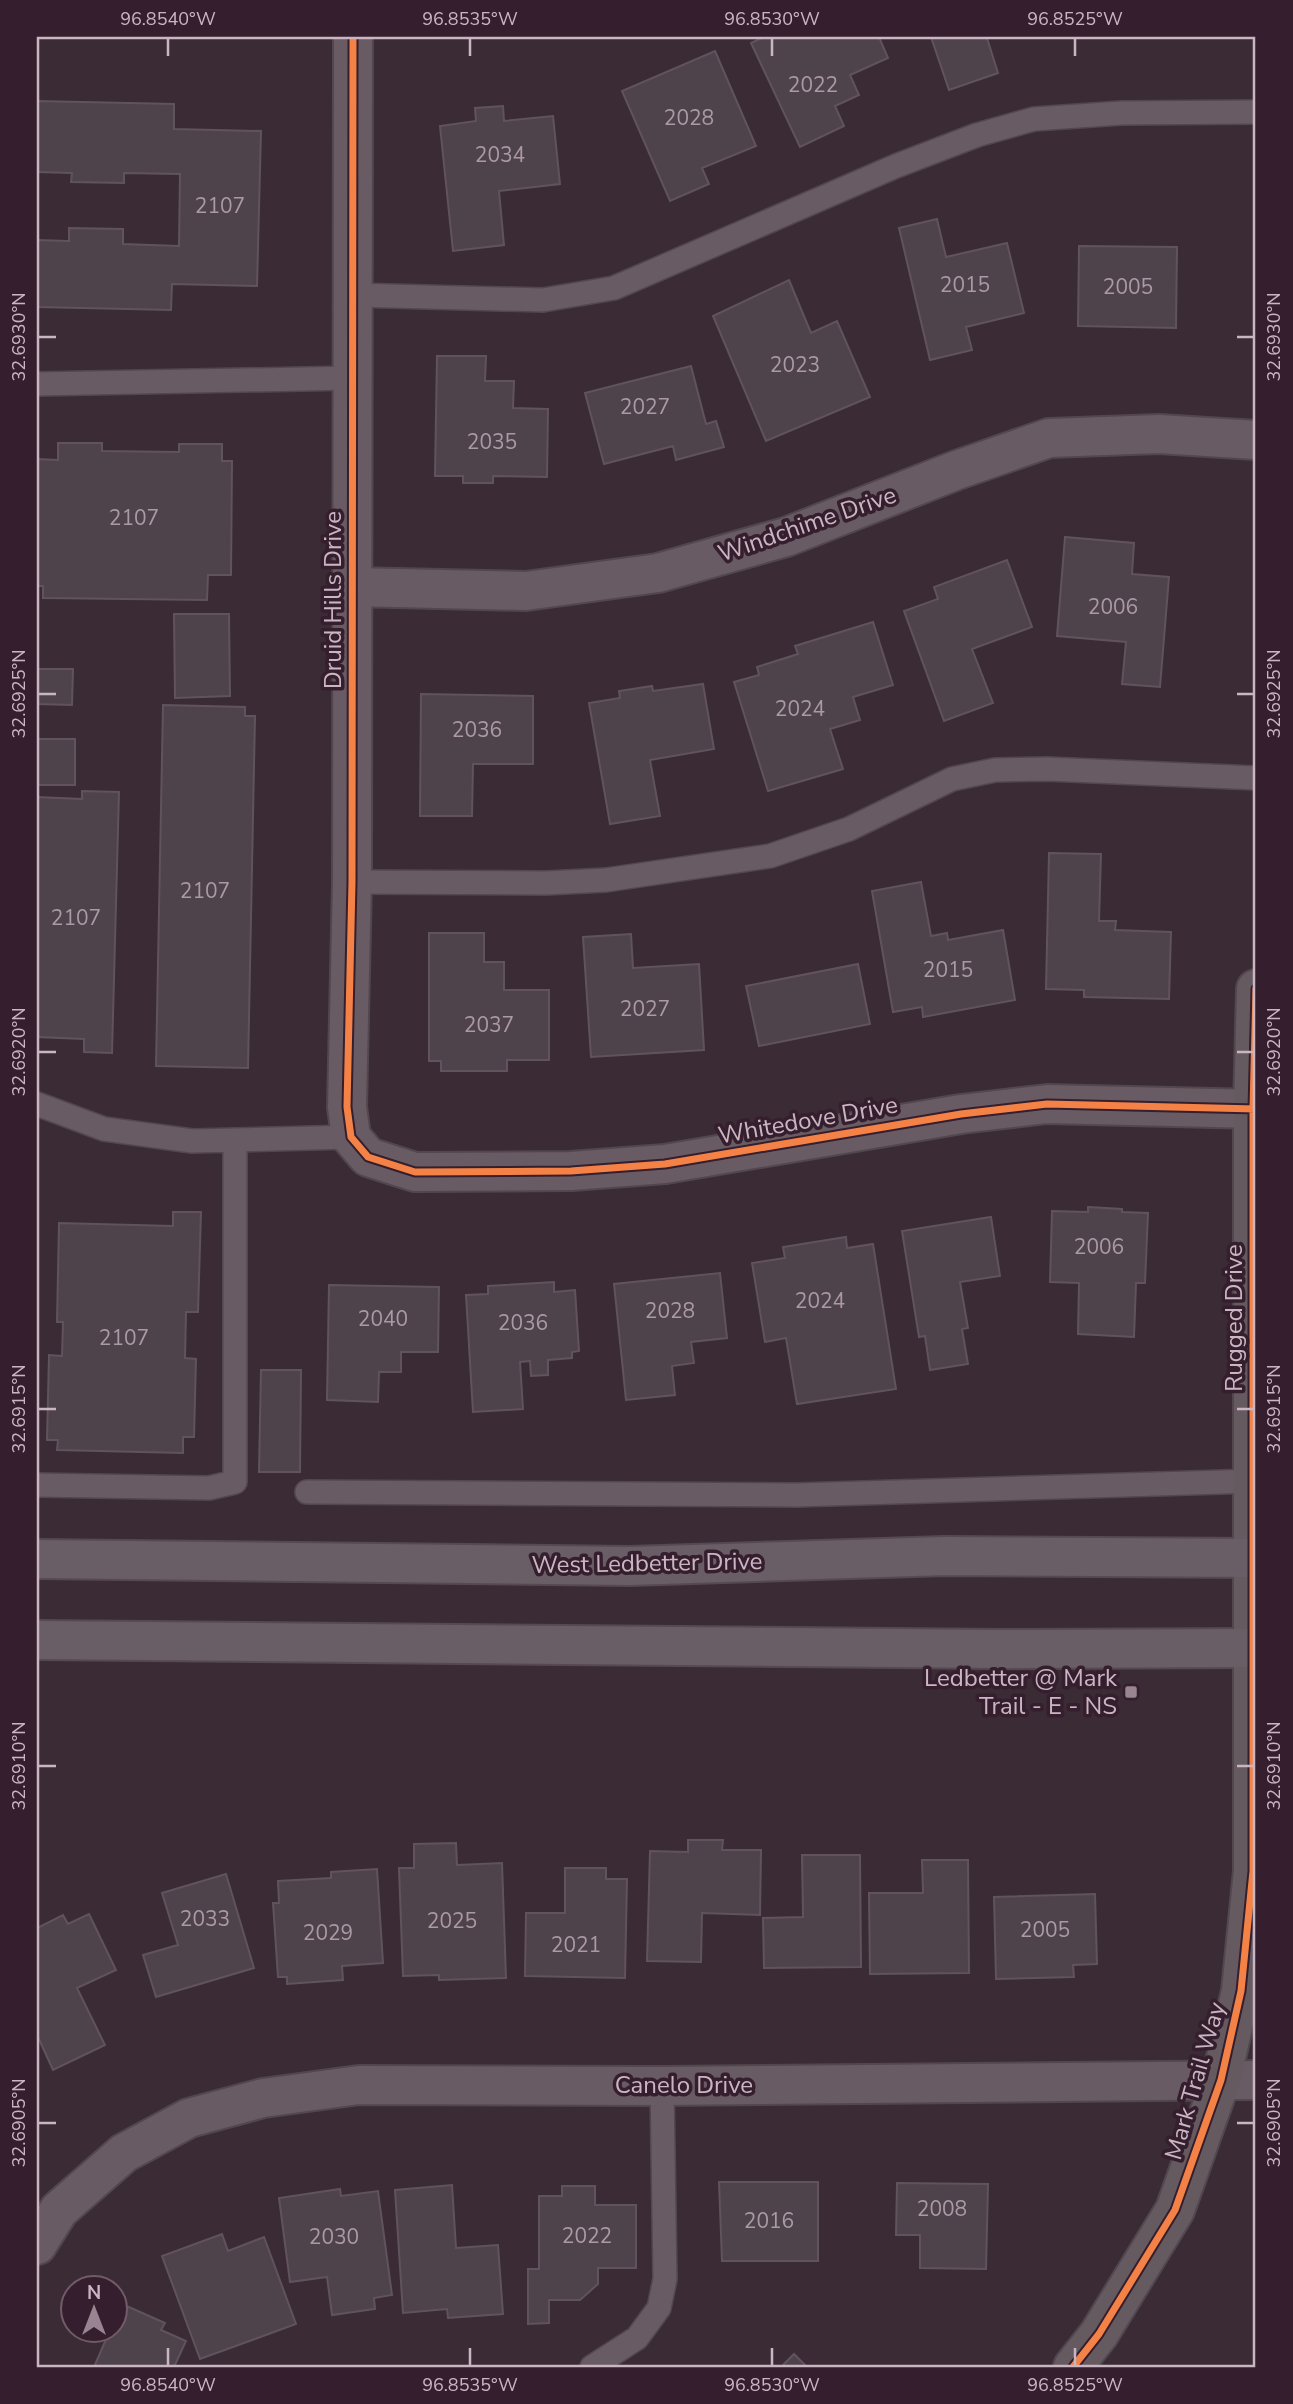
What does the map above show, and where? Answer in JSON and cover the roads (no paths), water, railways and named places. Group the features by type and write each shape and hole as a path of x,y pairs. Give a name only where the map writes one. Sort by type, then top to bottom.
{"main road":[{"name":"West Ledbetter Drive","path":"37,1559 631,1566 945,1556 1255,1558"},
{"path":"37,1640 972,1649 1255,1648"}],"street":[{"name":"Druid Hills Drive","path":"352,37 352,882 347,1107 359,1147"},
{"name":"Windchime Drive","path":"352,587 526,591 658,573 786,537 957,470 1049,439 1158,434 1256,440"},
{"name":"Rugged Drive","path":"1255,1648 1256,989"},
{"name":"Whitedove Drive","path":"359,1147 415,1172 571,1171 666,1164 961,1114 1047,1104 1255,1109"},
{"name":"Mark Trail Way","path":"1073,2367 1099,2334 1175,2210 1239,2080 1241,1991 1253,1871 1255,1648"},
{"name":"Canelo Drive","path":"37,2245 59,2210 124,2153 189,2118 263,2098 359,2085 663,2086 1239,2080"}],"lane":[{"path":"352,295 543,300 614,288 896,166 977,135 1034,119 1122,113 1256,112"},
{"path":"37,384 352,378"},
{"path":"352,882 547,883 606,880 770,856 849,829 953,779 995,770 1047,769 1256,778"},
{"path":"37,1104 104,1129 192,1141 235,1140 359,1147"},
{"path":"37,1485 209,1488 235,1482 235,1140"},
{"path":"307,1492 797,1494 1255,1481"},
{"path":"592,2367 637,2338 659,2308 665,2279 663,2086"}],"place":[{"name":"Ledbetter @ Mark Trail - E - NS","path":"1131,1692"}]}
